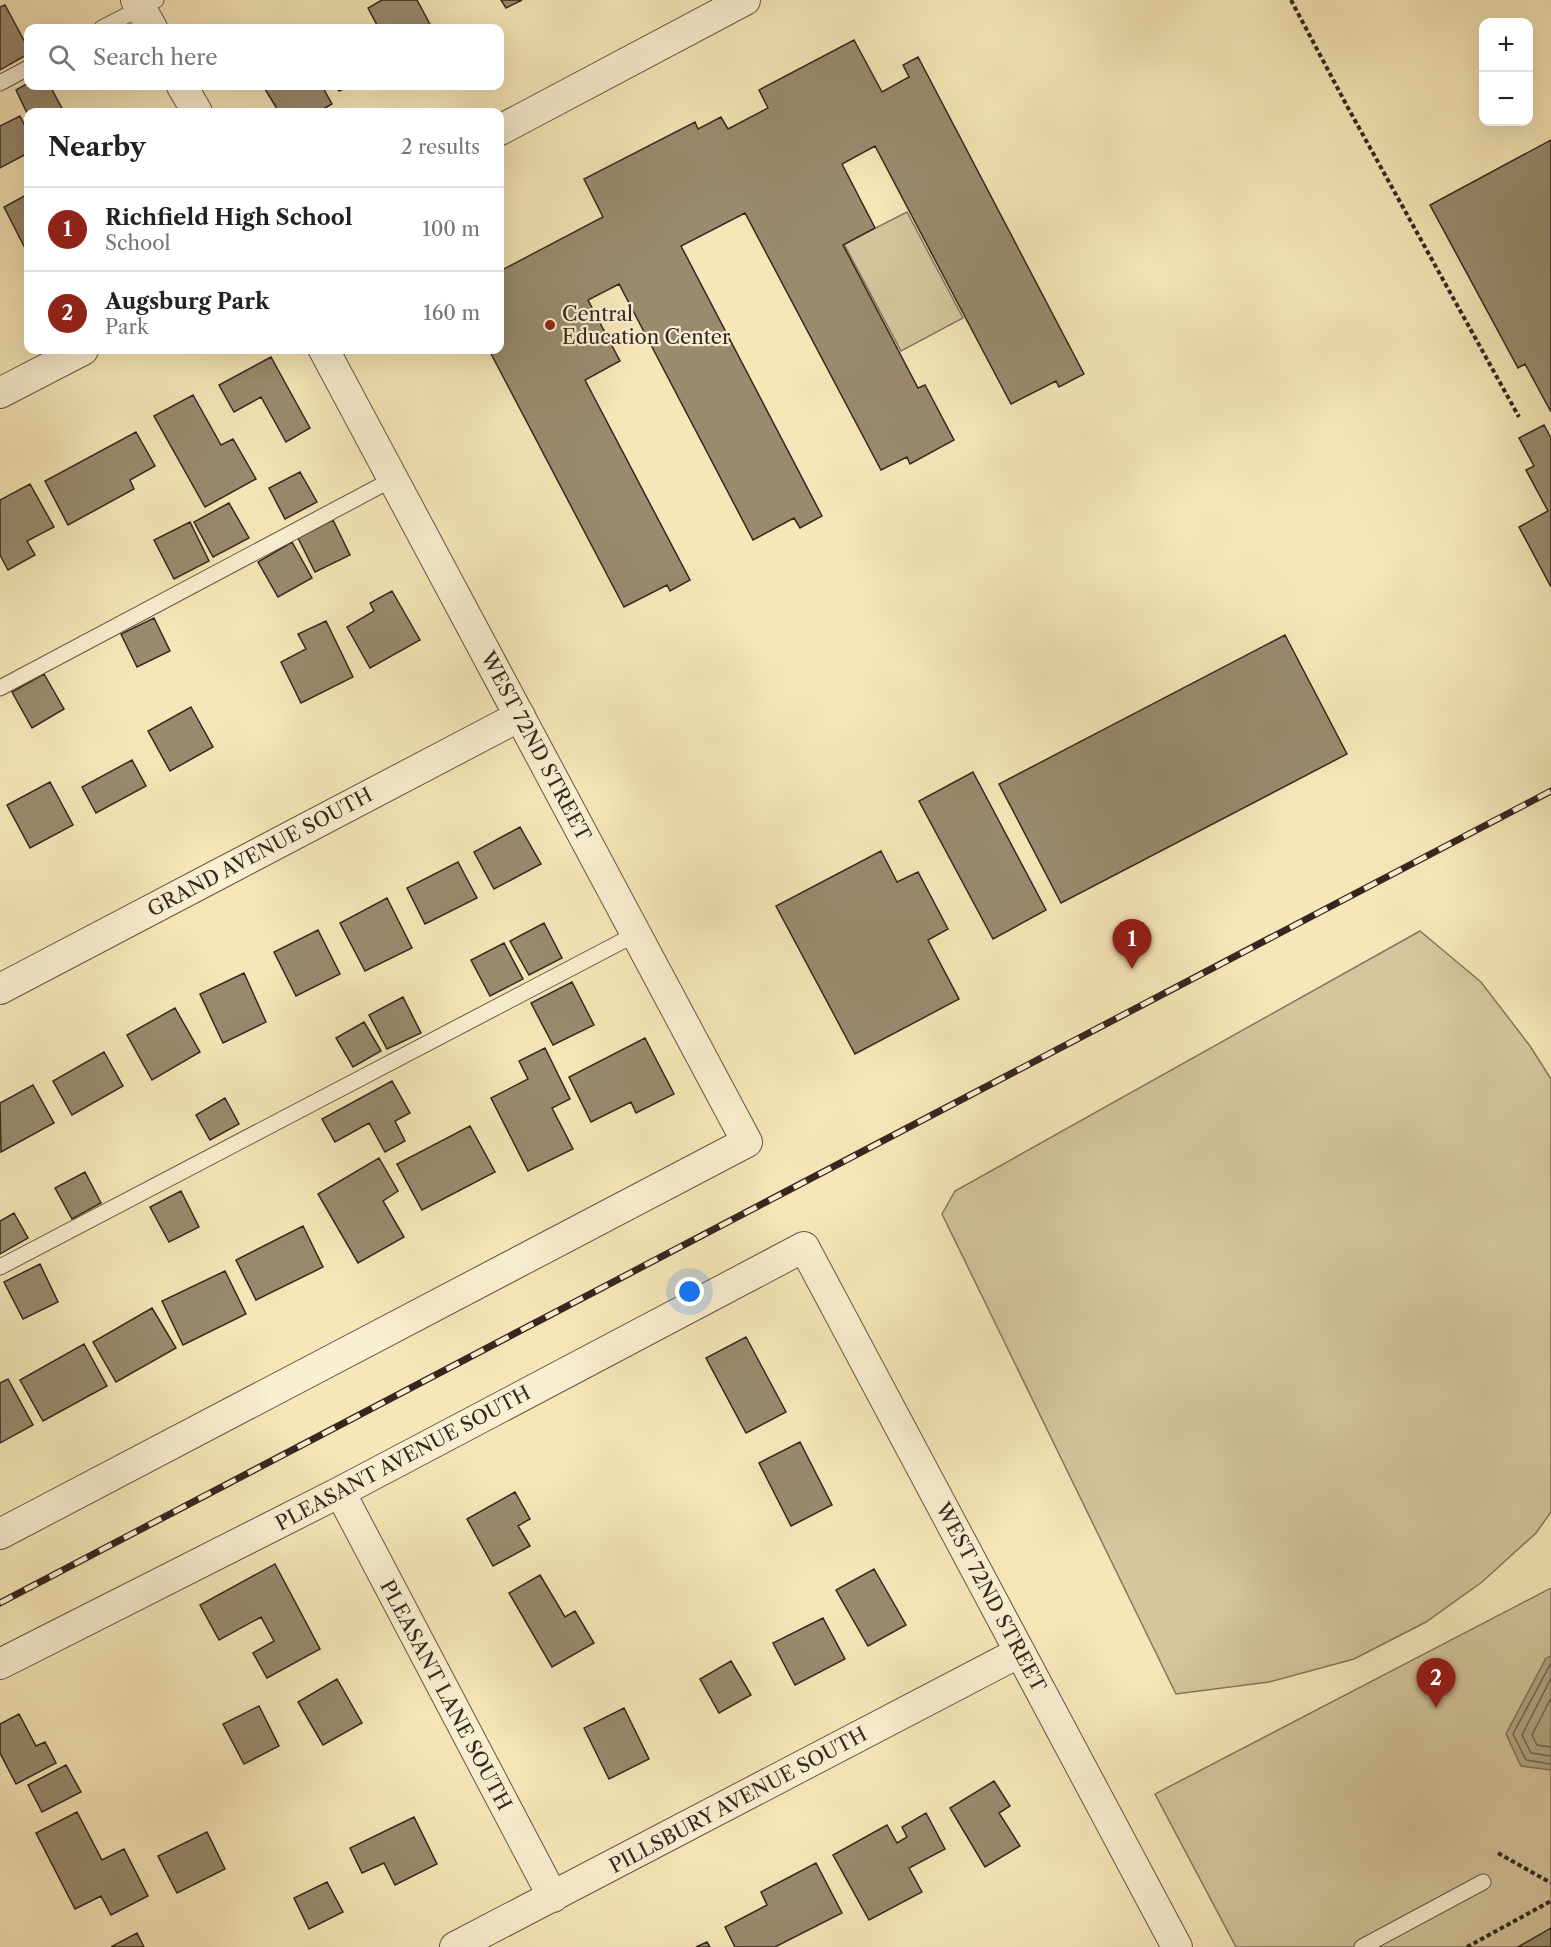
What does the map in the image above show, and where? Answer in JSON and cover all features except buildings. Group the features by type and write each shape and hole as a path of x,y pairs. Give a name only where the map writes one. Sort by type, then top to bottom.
{"street":[{"path":"504,128 745,0"},
{"path":"184,90 195,108"},
{"path":"0,393 75,354"},
{"name":"WEST 72ND STREET","path":"0,1534 747,1142 326,354"},
{"name":"GRAND AVENUE SOUTH","path":"0,989 520,716"},
{"name":"WEST 72ND STREET","path":"804,1246 1177,1947"},
{"name":"PLEASANT AVENUE SOUTH","path":"0,1664 340,1492 804,1246"},
{"name":"PLEASANT LANE SOUTH","path":"340,1492 553,1897"},
{"name":"PILLSBURY AVENUE SOUTH","path":"455,1947 1020,1652"}],"lane":[{"path":"111,24 146,9"},
{"path":"0,83 24,70"},
{"path":"0,688 393,479"},
{"path":"0,1267 636,934"},
{"path":"1362,1947 1483,1882"}],"path":[{"path":"1291,0 1519,417"},
{"path":"1498,1853 1551,1884"},
{"path":"1467,1947 1551,1901"}],"shaded area":[{"path":"907,212 963,318 901,351 844,244"},
{"path":"1420,931 1481,982 1530,1046 1551,1079 1551,1512 1536,1533 1482,1582 1426,1622 1354,1659 1269,1682 1176,1694 942,1214 955,1191"},
{"path":"1551,1588 1551,1947 1236,1947 1155,1794"}],"water":[{"path":"1551,1656 1551,1770 1521,1766 1506,1734 1546,1658"}],"railway":[{"path":"0,1603 1551,791"}],"place":[{"name":"Central Education Center","path":"550,325"},
{"name":"Richfield High School","path":"1132,969"},
{"name":"Augsburg Park","path":"1436,1708"}]}
